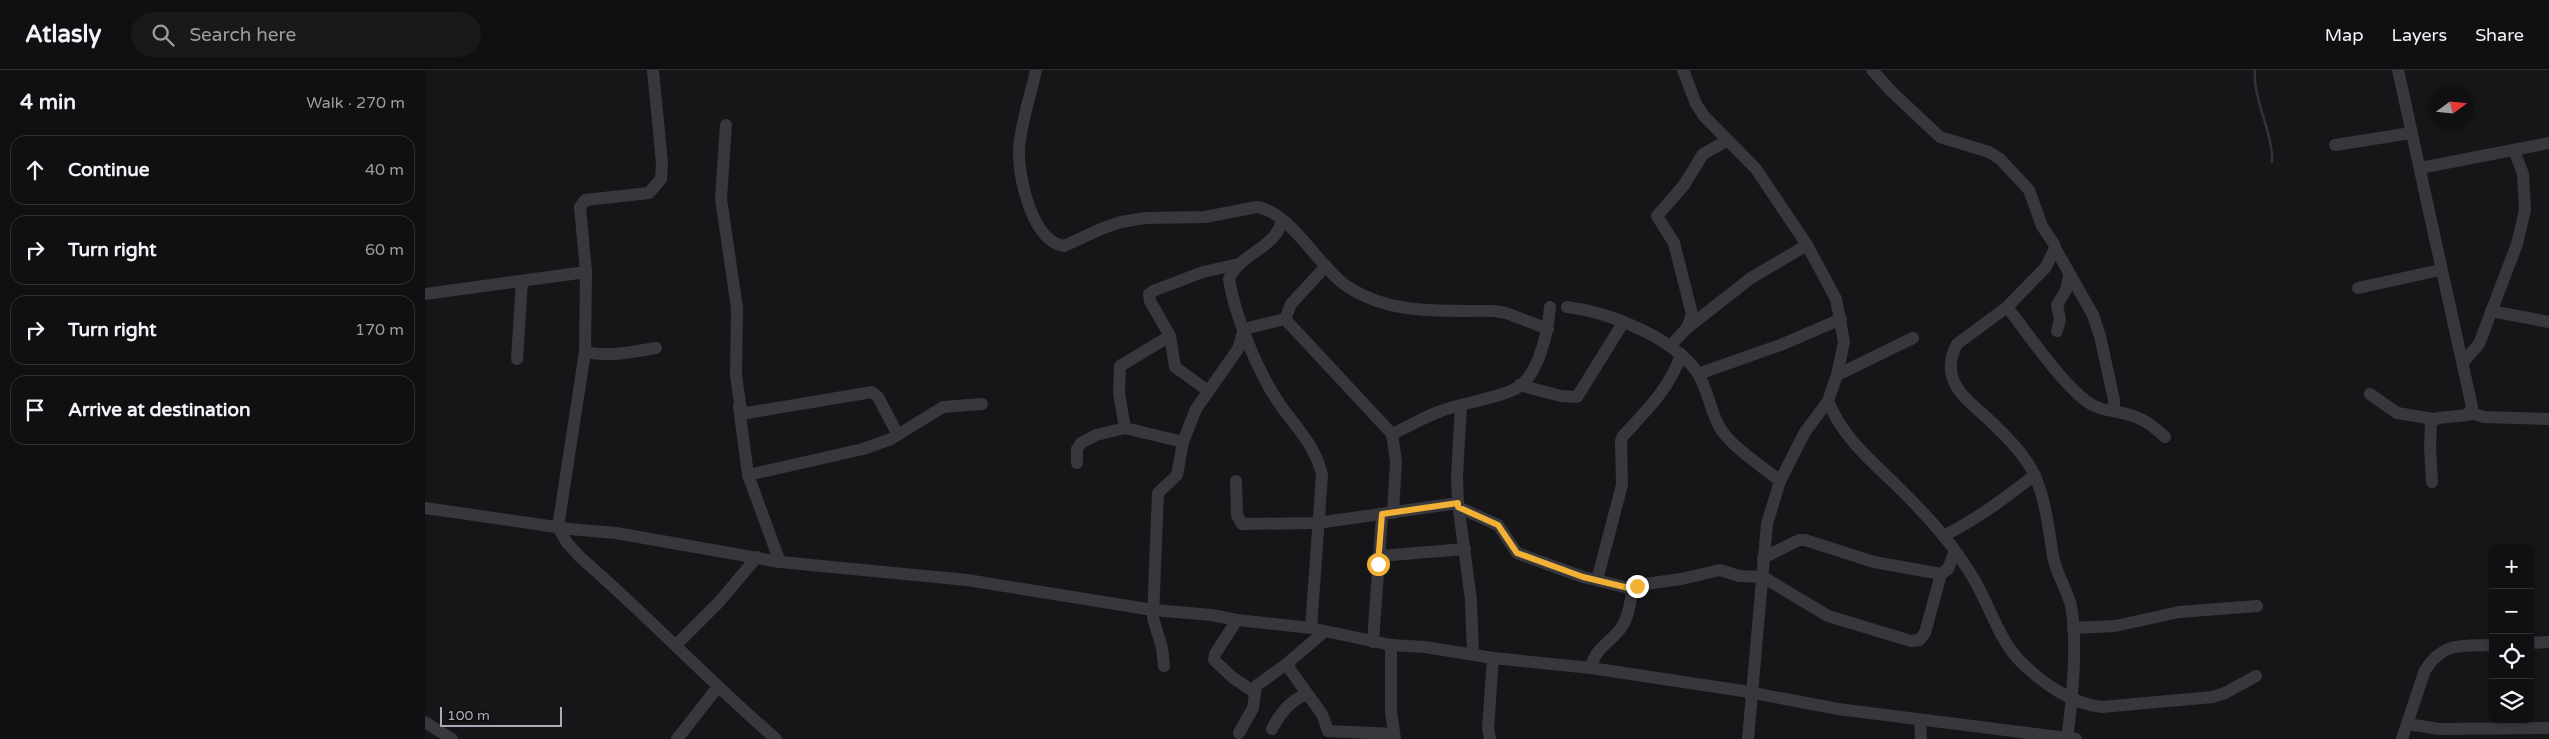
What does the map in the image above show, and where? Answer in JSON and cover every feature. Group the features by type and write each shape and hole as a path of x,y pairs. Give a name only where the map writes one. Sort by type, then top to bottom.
{"street":[{"path":"653,70 661,179 649,193 585,200 581,203 579,219 586,272 585,352 558,527 567,543 581,558 676,645 717,688 776,739"},
{"path":"1036,70 1021,137 1019,158 1032,213 1043,234 1051,241 1063,246 1106,227 1145,218 1205,217 1257,207 1274,212 1348,287 1376,300 1415,311 1494,311 1506,313 1548,329"},
{"path":"1683,70 1696,104 1704,116 1756,170 1807,245 1836,299 1844,342 1837,375 1828,401 1805,432 1780,481 1767,524 1748,739"},
{"path":"2398,70 2463,362 2472,407 2471,413"},
{"path":"1875,71 1891,92 1940,136 1989,152 2000,159 2029,190 2042,226 2051,239 2069,276 2093,314 2100,336 2114,400 2114,411"},
{"path":"726,125 721,199 737,308 736,375 739,407 748,475 780,562"},
{"path":"2335,145 2411,133"},
{"path":"1687,328 1691,314 1677,252 1657,216 1684,184 1703,154 1728,140"},
{"path":"2420,168 2549,142"},
{"path":"2463,362 2479,344 2517,244 2525,210 2523,174 2514,150"},
{"path":"1282,221 1277,234 1239,264 1229,279 1244,329 1267,381 1281,406 1300,429 1320,466 1322,475 1317,523 1311,628"},
{"path":"1670,346 1687,328 1751,278 1807,245"},
{"path":"425,508 558,527 616,533 780,562 967,580 1153,610 1212,615 1237,620 1311,628 1391,645 1425,647 1493,658 1591,668 1921,720 2070,738 2073,628 2071,605 2054,560 2035,475 2026,461 2003,434 1966,401 1954,382 1951,369 1953,351 1957,344 2007,307 2046,267 2055,248"},
{"path":"1207,390 1177,370 1170,336 1150,301 1150,292 1203,272 1239,264"},
{"path":"1285,319 1291,304 1326,266"},
{"path":"2358,288 2441,270"},
{"path":"425,294 586,272"},
{"path":"2057,331 2060,319 2057,305 2066,290 2069,276"},
{"path":"517,359 522,281"},
{"path":"1392,434 1440,411 1516,389 1527,377 1538,358 1548,329 1550,307"},
{"path":"1567,307 1593,310 1670,346 1681,354 1698,374 1715,421 1724,434 1780,481"},
{"path":"2007,307 2069,385 2087,402 2101,410 2135,416 2149,423 2165,437"},
{"path":"2491,311 2549,322"},
{"path":"1244,329 1285,319"},
{"path":"1285,319 1392,434 1396,461 1379,556 1373,642"},
{"path":"1698,374 1783,344 1841,319"},
{"path":"1519,385 1561,396 1577,397 1623,323"},
{"path":"1164,666 1162,648 1153,624 1157,497 1159,491 1177,475 1183,442 1196,409 1207,390 1237,349 1244,329"},
{"path":"1125,428 1119,393 1120,366 1170,336"},
{"path":"1837,375 1913,338"},
{"path":"585,352 600,355 618,354 656,348"},
{"path":"1597,580 1621,484 1621,441 1623,436 1663,392 1676,371 1681,354"},
{"path":"739,407 741,411 747,413 872,392 878,397 898,435"},
{"path":"2370,394 2397,413 2434,419 2464,416 2471,413 2484,417 2549,419"},
{"path":"1828,401 1833,415 1854,444 1911,500 1955,551 1972,575 1998,626 2020,660 2057,690 2089,706 2102,707 2213,696 2225,693 2257,676"},
{"path":"748,475 863,449 898,435 943,408 982,404"},
{"path":"1461,405 1457,476 1458,505 1471,600 1473,654"},
{"path":"2432,482 2430,431 2434,419"},
{"path":"1077,463 1077,449 1081,443 1097,435 1125,428 1183,442"},
{"path":"1943,536 1964,526 1996,505 2035,475"},
{"path":"1235,481 1237,515 1242,524 1317,523 1458,505 1498,525 1517,553 1553,567 1633,589 1645,584 1681,580 1721,570 1739,576 1763,577 1828,616 1911,641 1919,640 1925,633 1941,574 1947,570 1955,551"},
{"path":"1763,558 1799,540 1805,540 1874,562 1941,574"},
{"path":"1379,556 1465,549"},
{"path":"676,645 720,601 757,557"},
{"path":"1591,668 1596,653 1620,629 1626,620 1633,589"},
{"path":"2073,628 2115,626 2179,612 2257,606"},
{"path":"1237,620 1215,654 1214,660 1231,677 1254,692"},
{"path":"1239,733 1253,708 1254,692 1259,681 1289,662 1325,632"},
{"path":"2534,643 2549,642"},
{"path":"2402,739 2425,670 2438,653 2444,649 2463,645 2489,644"},
{"path":"1289,662 1291,674 1325,719 1329,732 1394,737 1390,695 1391,645"},
{"path":"1489,739 1488,728 1493,658"},
{"path":"677,739 717,688"},
{"path":"1272,729 1277,719 1293,700 1307,694"},
{"path":"1921,720 1921,739"},
{"path":"425,722 452,739"},
{"path":"2408,724 2439,729 2549,728"},
{"path":"2488,729 2497,739"}],"waterway":[{"path":"2255,70 2257,92 2269,139 2272,162"}],"route":[{"path":"1378,564 1382,514 1407,512 1458,503 1458,507 1494,522 1503,529 1513,550 1517,553 1583,577 1633,589 1637,586"}]}
